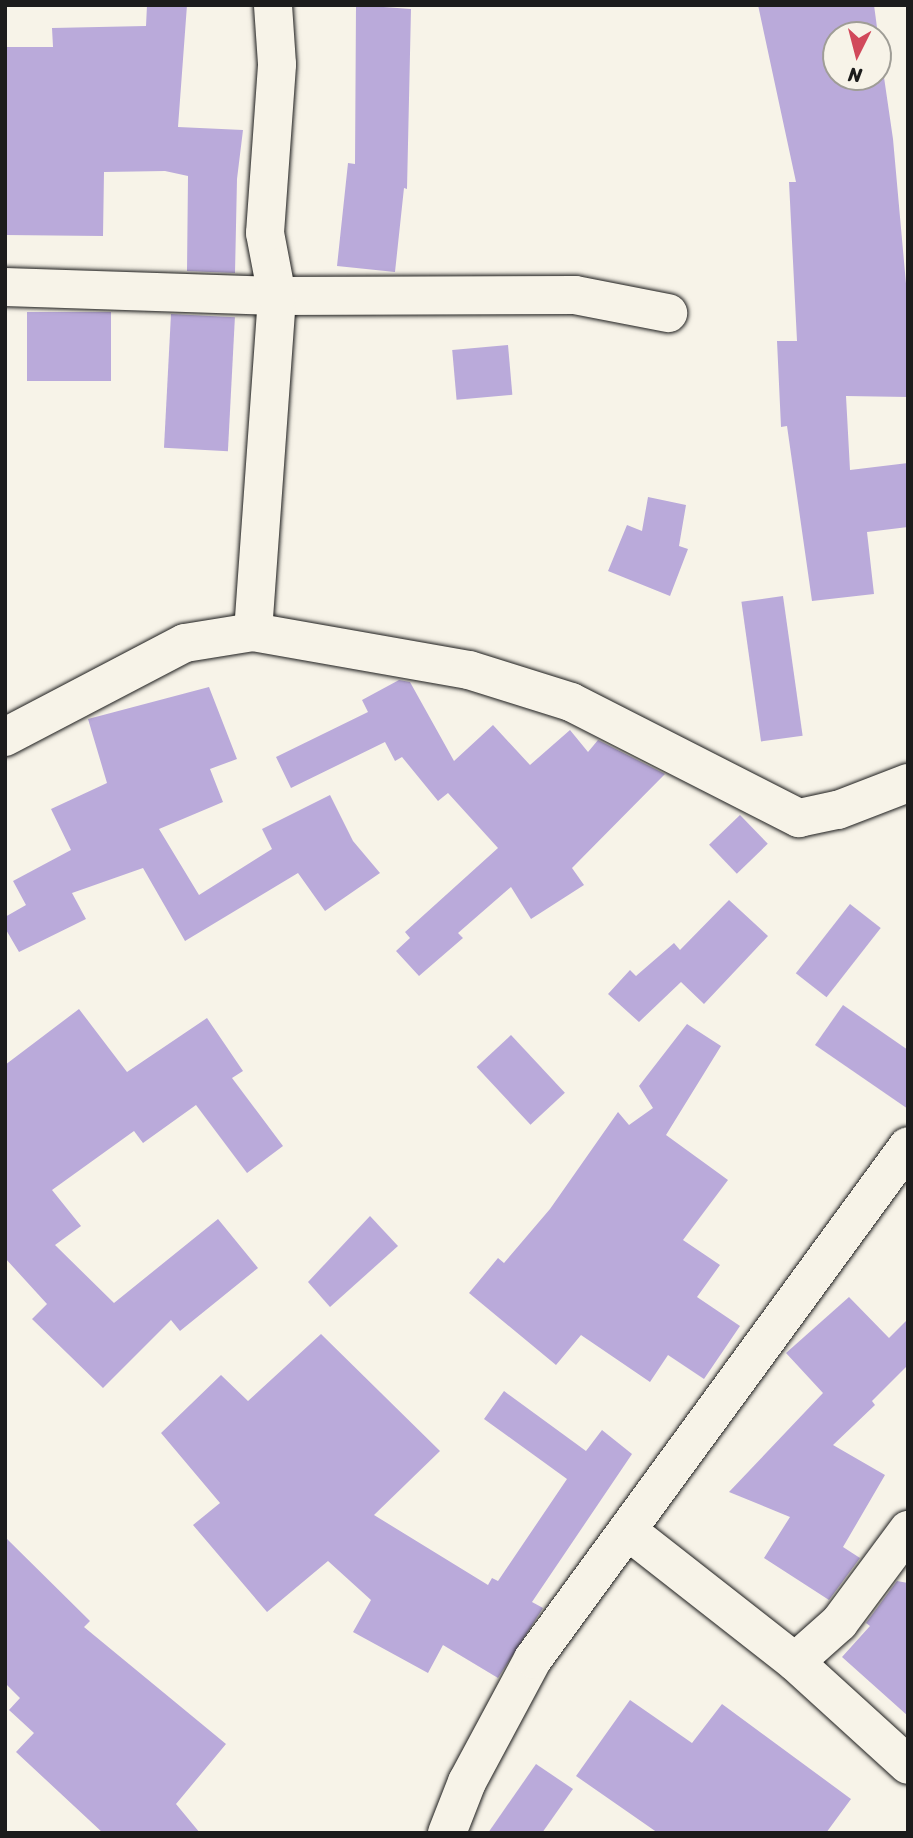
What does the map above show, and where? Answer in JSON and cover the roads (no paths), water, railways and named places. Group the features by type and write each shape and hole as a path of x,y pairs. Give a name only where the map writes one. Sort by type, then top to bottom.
{"street":[{"path":"253,632 277,296 265,233 277,64 273,5"},
{"path":"5,287 277,296 575,295 668,313"},
{"path":"5,737 185,643 253,632 469,670 571,702 799,818 838,810 908,783"},
{"path":"447,1833 467,1782 533,1659 908,1146"},
{"path":"795,1662 839,1623 908,1530"},
{"path":"628,1531 795,1662 908,1765"}]}
